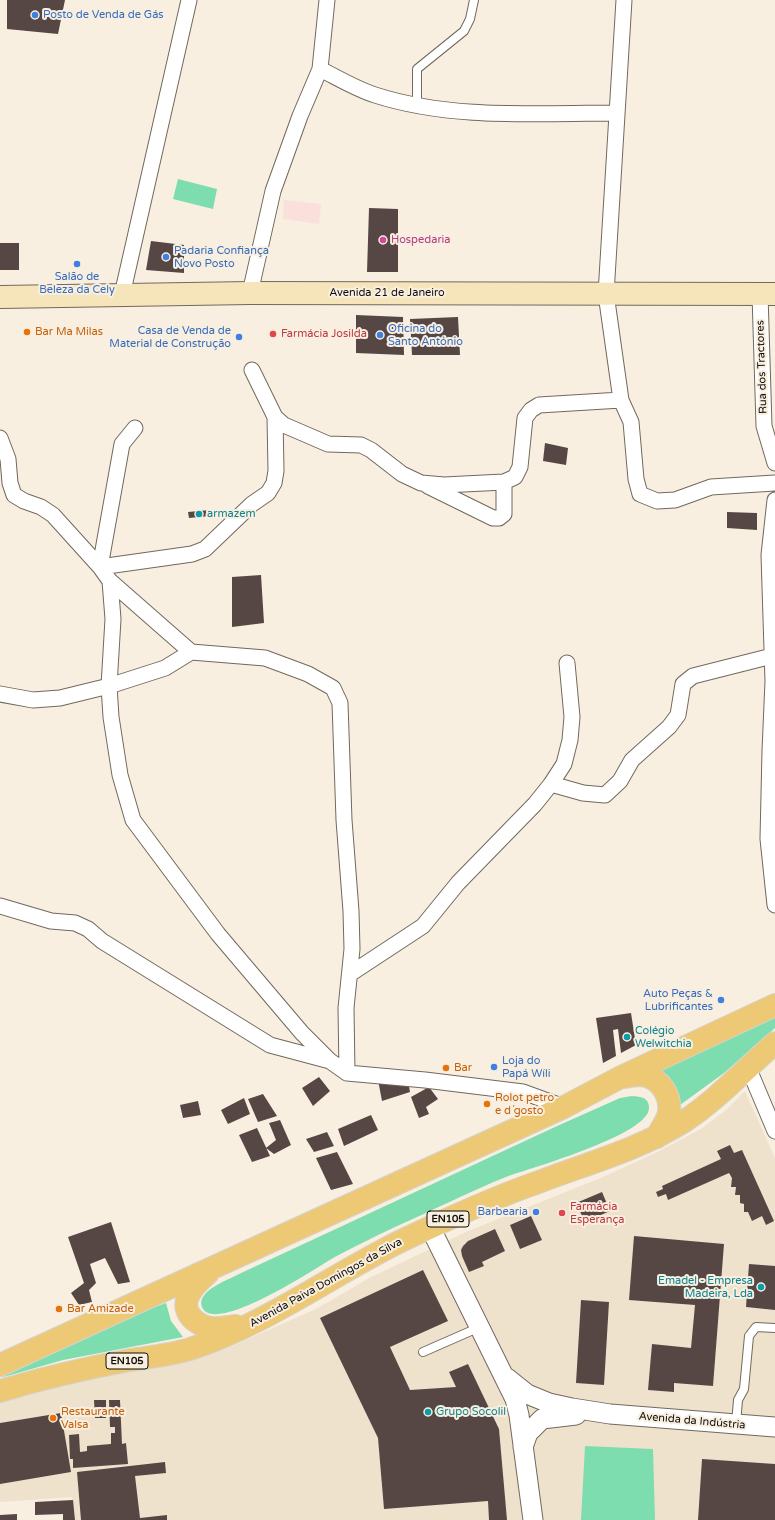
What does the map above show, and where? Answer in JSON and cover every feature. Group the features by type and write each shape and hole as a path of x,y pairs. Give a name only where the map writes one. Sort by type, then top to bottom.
{"main road":[{"name":"Avenida 21 de Janeiro","path":"0,297 250,293 767,294"},
{"path":"0,1365 564,1107 621,1077 775,1005"},
{"name":"Avenida Paiva Domingos da Silva","path":"0,1391 79,1371 131,1360 169,1355 207,1343 251,1324 358,1263 430,1227 508,1193 657,1137 683,1122 704,1107 775,1043"},
{"path":"621,1077 645,1075 656,1080 663,1087 669,1098 669,1113 657,1137"},
{"path":"221,1264 196,1283 187,1295 185,1306 189,1315 199,1325 211,1328 251,1324"}],"street":[{"path":"122,295 189,0"},
{"path":"250,293 273,191 300,116 320,69 326,0"},
{"path":"624,0 606,294 621,400 631,422 636,479 640,494 657,500 675,500 711,487 775,483"},
{"path":"320,69 374,95 417,105 467,113 617,113"},
{"name":"Rua dos Tractores","path":"767,294 764,426 775,464"},
{"path":"252,370 275,417 284,425 328,444 361,445 371,450 402,474 493,518 499,518 504,514 504,482"},
{"path":"421,483 444,485 504,482 515,477 520,467 525,418 531,410 539,405 621,400"},
{"path":"100,567 192,554 205,549 252,504 268,493 274,483 276,472 275,417"},
{"path":"100,567 122,444 135,428"},
{"path":"0,438 8,460 10,483 14,494 24,501 41,507 53,515 100,567 110,581 191,652"},
{"path":"775,500 769,555 773,681 768,839 775,905"},
{"path":"110,581 113,619 109,686 111,717 120,775 133,820 218,934 302,1033 330,1061 347,1073 410,1078 523,1092 564,1107"},
{"path":"0,694 33,700 60,698 109,686 165,668 191,652 265,658 308,674 333,688 340,703 344,820 351,911 350,974 346,1008 347,1073"},
{"path":"551,784 583,793 605,795 620,781 632,760 674,721 678,715 683,684 692,676 772,656"},
{"path":"350,974 423,926 458,883 535,804 551,784 564,764 570,740 572,717 567,663"},
{"path":"0,906 51,921 75,923 88,929 102,941 270,1045 330,1061"},
{"path":"748,1067 775,1131"},
{"path":"430,1227 515,1399 533,1520"},
{"name":"Avenida da Indústria","path":"503,1375 527,1394 549,1403 610,1414 775,1427"},
{"name":"Avenida da Indústria","path":"523,1447 528,1433 542,1419 561,1416 610,1414"}],"lane":[{"path":"417,105 417,69 464,31 470,19 474,0"},
{"path":"423,1352 480,1327"},
{"path":"736,1424 738,1400 744,1389 749,1336 756,1327 775,1328"}],"shaded area":[{"path":"284,200 321,204 319,224 283,219"},
{"path":"745,1091 775,1158 775,1520 75,1520 72,1497 0,1502 0,1403 92,1378 173,1365 232,1346 318,1308 369,1278 468,1231 603,1177 657,1152 701,1129 726,1110"}],"green space":[{"path":"178,179 217,189 213,209 173,199"},
{"path":"775,1017 775,1028 724,1073 680,1105 674,1086 660,1071"},
{"path":"632,1096 644,1098 648,1102 649,1108 644,1118 630,1129 610,1139 562,1158 506,1177 464,1195 356,1246 287,1286 244,1307 225,1313 210,1314 202,1307 201,1301 208,1291 228,1279 555,1127 620,1098"},
{"path":"166,1303 171,1321 183,1337 63,1360 0,1378 141,1312"},
{"path":"585,1446 653,1449 655,1520 581,1520"}],"building":[{"name":"Posto de Venda de Gás","path":"7,0 65,0 58,34 7,29"},
{"name":"Hospedaria","path":"369,208 398,209 398,272 367,272"},
{"name":"Padaria Confiança Novo Posto","path":"151,241 184,245 184,273 146,270"},
{"path":"0,243 19,243 19,270 0,270"},
{"name":"Oficina do Santo António","path":"356,315 403,317 404,355 356,353"},
{"path":"458,317 460,355 412,355 410,319"},
{"path":"545,443 568,448 566,465 543,461"},
{"name":"armazem","path":"210,510 210,516 189,518 188,512"},
{"path":"727,512 757,513 757,530 727,528"},
{"path":"261,575 264,623 232,627 232,577"},
{"name":"Colégio Welwitchia","path":"631,1013 636,1045 621,1053 618,1029 613,1030 616,1056 603,1063 596,1018"},
{"path":"319,1077 330,1091 313,1106 302,1088"},
{"path":"378,1080 408,1081 410,1092 382,1101"},
{"path":"429,1087 438,1099 426,1107 429,1114 419,1118 411,1097"},
{"path":"263,1094 277,1116 258,1122 248,1099"},
{"path":"244,1098 250,1114 228,1124 221,1110"},
{"path":"198,1101 201,1115 183,1118 180,1105"},
{"path":"371,1115 378,1130 344,1146 338,1129"},
{"path":"280,1120 291,1145 274,1154 266,1148 276,1140 269,1123"},
{"path":"257,1128 270,1156 252,1162 239,1135"},
{"path":"327,1132 334,1146 314,1152 306,1139"},
{"path":"730,1145 734,1153 742,1150 774,1221 766,1225 762,1216 752,1221 748,1212 744,1212 744,1204 740,1203 740,1195 735,1195 736,1187 731,1187 732,1178 729,1173 668,1200 666,1194 658,1197 656,1192 663,1189 662,1186 721,1159 717,1151"},
{"path":"337,1152 353,1184 331,1190 316,1158"},
{"path":"602,1192 610,1211 585,1222 576,1203"},
{"path":"531,1216 542,1240 520,1249 510,1225"},
{"path":"111,1222 130,1282 118,1284 105,1258 90,1264 96,1283 89,1290 92,1302 79,1305 71,1293 84,1283 68,1237"},
{"path":"495,1229 505,1251 482,1262 484,1266 469,1272 462,1256 461,1250 463,1246 468,1241"},
{"path":"634,1236 724,1244 713,1386 674,1383 674,1392 648,1390 652,1344 691,1348 695,1305 629,1300"},
{"name":"Emadel - Empresa Madeira, Lda","path":"749,1264 775,1266 775,1310 746,1307"},
{"name":"Grupo Socolil","path":"423,1270 448,1321 390,1347 410,1390 456,1387 449,1372 468,1364 499,1429 507,1520 489,1520 488,1501 384,1509 378,1438 320,1318"},
{"path":"581,1300 609,1302 604,1385 576,1383"},
{"path":"94,1400 106,1400 106,1418 95,1418"},
{"path":"109,1400 120,1400 122,1444 126,1443 128,1464 73,1468 73,1459 70,1459 69,1435 79,1434 80,1452 87,1451 87,1446 111,1444 111,1433 115,1433 115,1427 110,1427"},
{"path":"61,1413 71,1472 0,1484 0,1423"},
{"path":"702,1459 775,1464 775,1520 698,1520"},
{"path":"165,1462 166,1473 135,1476 140,1518 167,1515 167,1520 81,1520 77,1472"},
{"path":"73,1500 75,1520 63,1520 63,1514 35,1515 35,1502"},
{"path":"17,1514 17,1520 0,1520 0,1515"}],"place":[{"name":"Posto de Venda de Gás","path":"35,15"},
{"name":"Hospedaria","path":"383,240"},
{"name":"Padaria Confiança Novo Posto","path":"166,257"},
{"name":"Salão de Beleza da Cely","path":"77,264"},
{"name":"Bar Ma Milas","path":"27,332"},
{"name":"Farmácia Josilda","path":"273,334"},
{"name":"Oficina do Santo António","path":"380,335"},
{"name":"Casa de Venda de Material de Construção","path":"239,337"},
{"name":"armazem","path":"199,514"},
{"name":"Auto Peças & Lubrificantes","path":"721,1000"},
{"name":"Colégio Welwitchia","path":"627,1037"},
{"name":"Loja do Papá Wíli","path":"494,1067"},
{"name":"Bar","path":"446,1068"},
{"name":"Rolot petro e d´gosto","path":"487,1104"},
{"name":"Barbearia","path":"536,1212"},
{"name":"Farmácia Esperança","path":"562,1213"},
{"name":"Emadel - Empresa Madeira, Lda","path":"761,1287"},
{"name":"Bar Amizade","path":"59,1309"},
{"name":"Grupo Socolil","path":"428,1412"},
{"name":"Restaurante Valsa","path":"53,1418"}]}
